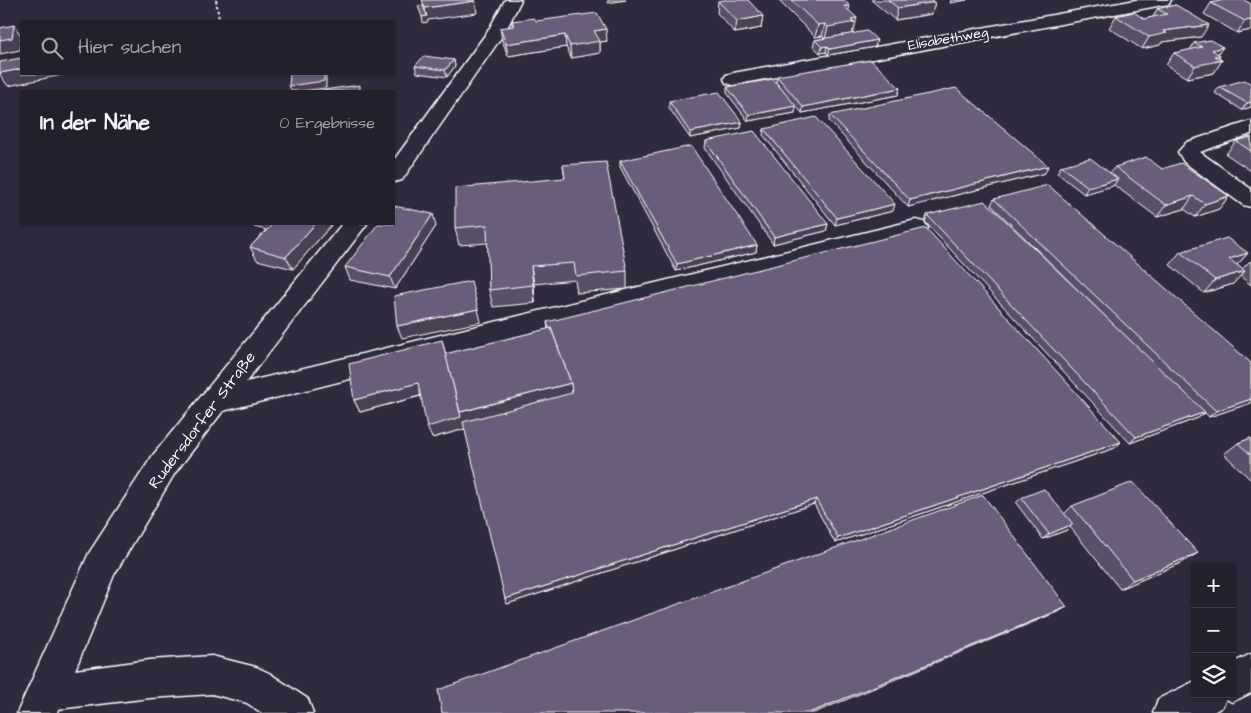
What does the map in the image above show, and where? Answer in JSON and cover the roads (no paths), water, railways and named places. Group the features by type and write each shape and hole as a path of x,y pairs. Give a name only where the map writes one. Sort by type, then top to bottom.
{"street":[{"path":"395,174 496,32 514,0"},
{"name":"Elisabethweg","path":"733,79 1163,0"},
{"path":"1251,127 1194,146 1189,152 1192,157 1251,200"},
{"name":"Rudersdorfer Straße","path":"41,703 100,565 164,464 354,225"},
{"path":"215,401 916,228"},
{"path":"1236,681 1251,673"},
{"path":"41,703 150,678 212,675 256,686 294,713"},
{"path":"1172,713 1201,698"}]}
